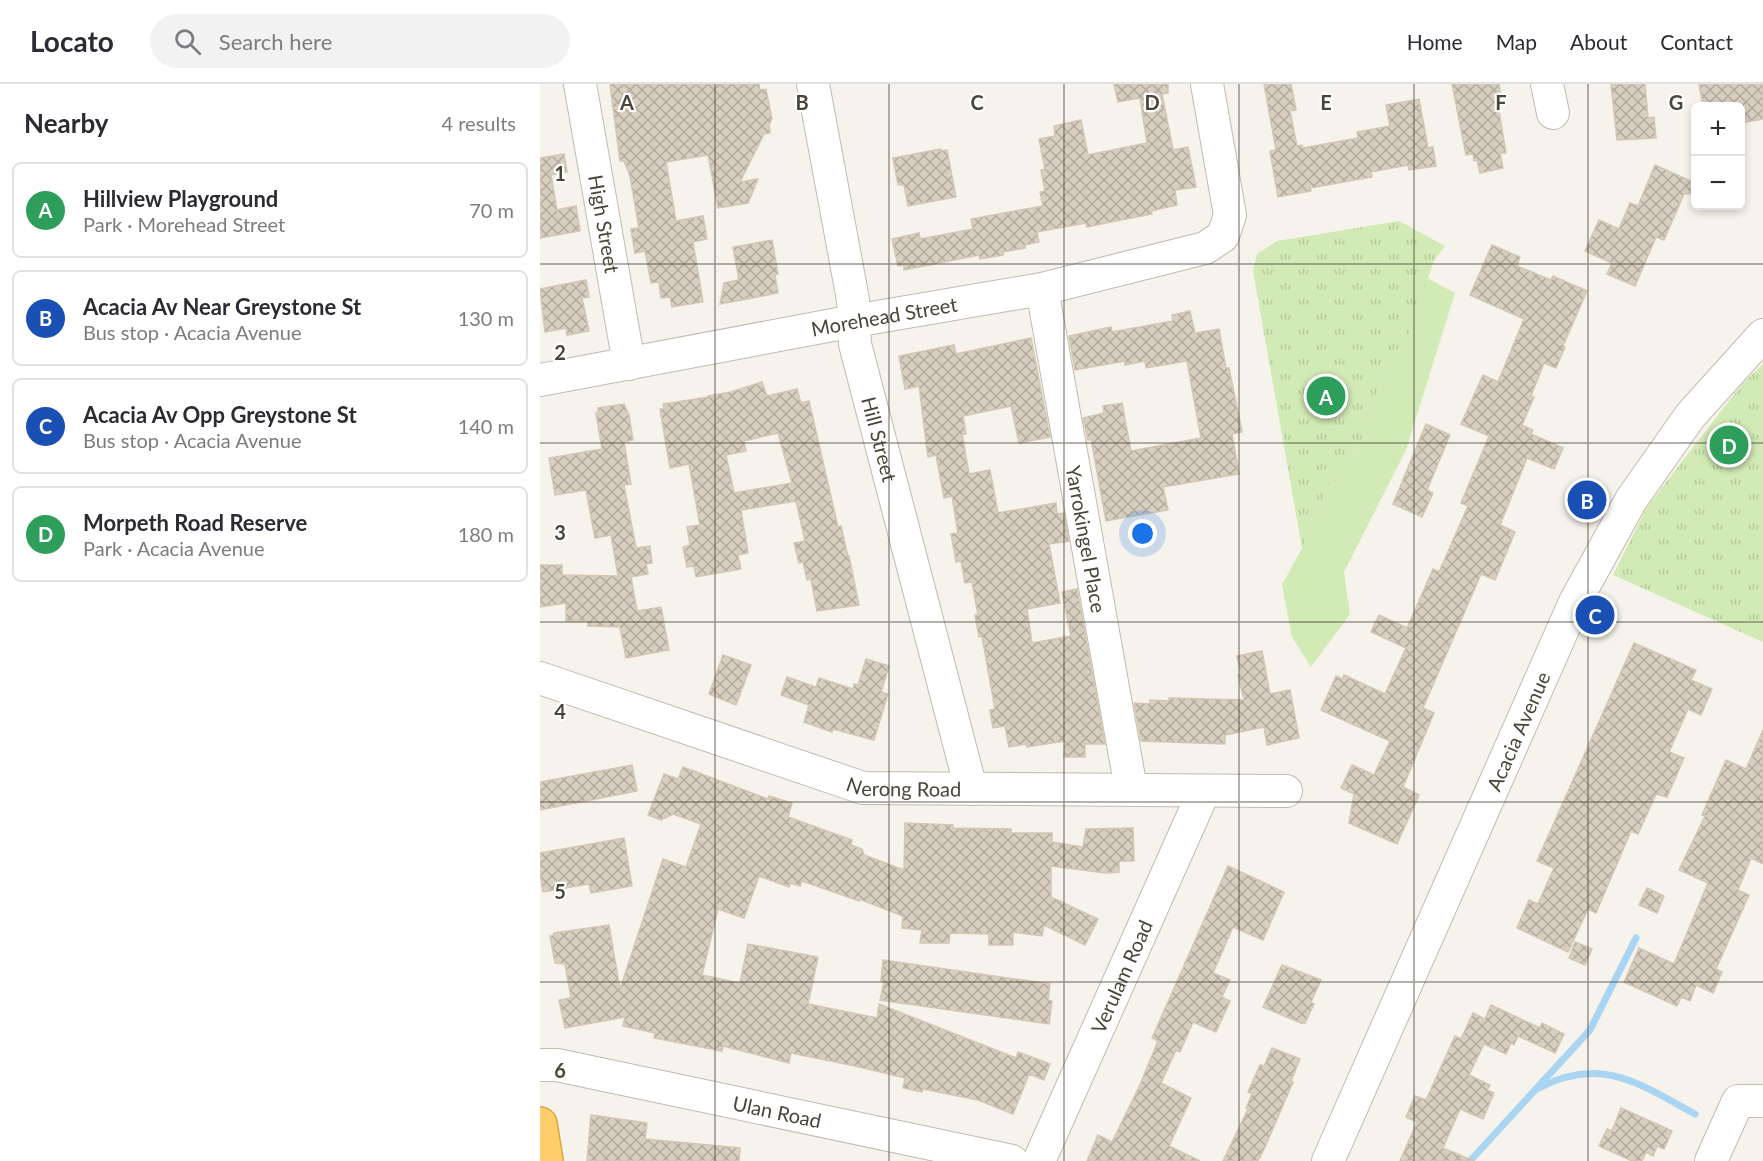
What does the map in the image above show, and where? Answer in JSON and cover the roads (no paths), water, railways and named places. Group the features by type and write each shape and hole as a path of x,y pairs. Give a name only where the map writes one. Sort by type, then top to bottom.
{"highway":[{"path":"540,1124 546,1161"}],"street":[{"name":"High Street","path":"580,84 629,364"},
{"name":"Hill Street","path":"813,84 853,300 855,344 971,789"},
{"name":"Morehead Street","path":"540,380 854,321 1042,289 1205,248 1223,236 1230,215 1207,84"},
{"name":"Yarrokingel Place","path":"1042,289 1131,789"},
{"name":"Acacia Avenue","path":"1328,1161 1575,602 1630,500 1695,411 1763,335"},
{"name":"Nerong Road","path":"540,678 863,788 1286,791"},
{"name":"Verulam Road","path":"1039,1161 1204,791"},
{"name":"Ulan Road","path":"540,1065 557,1065 1011,1161"},
{"path":"1711,1161 1750,1101"}],"waterway":[{"path":"1470,1161 1590,1030 1636,938"},
{"path":"1539,1088 1561,1078 1582,1074 1620,1077 1695,1114"}],"place":[{"name":"Hillview Playground","path":"1326,396"},
{"name":"Morpeth Road Reserve","path":"1729,445"},
{"name":"Acacia Av Near Greystone St","path":"1587,500"},
{"name":"Acacia Av Opp Greystone St","path":"1595,615"}]}
